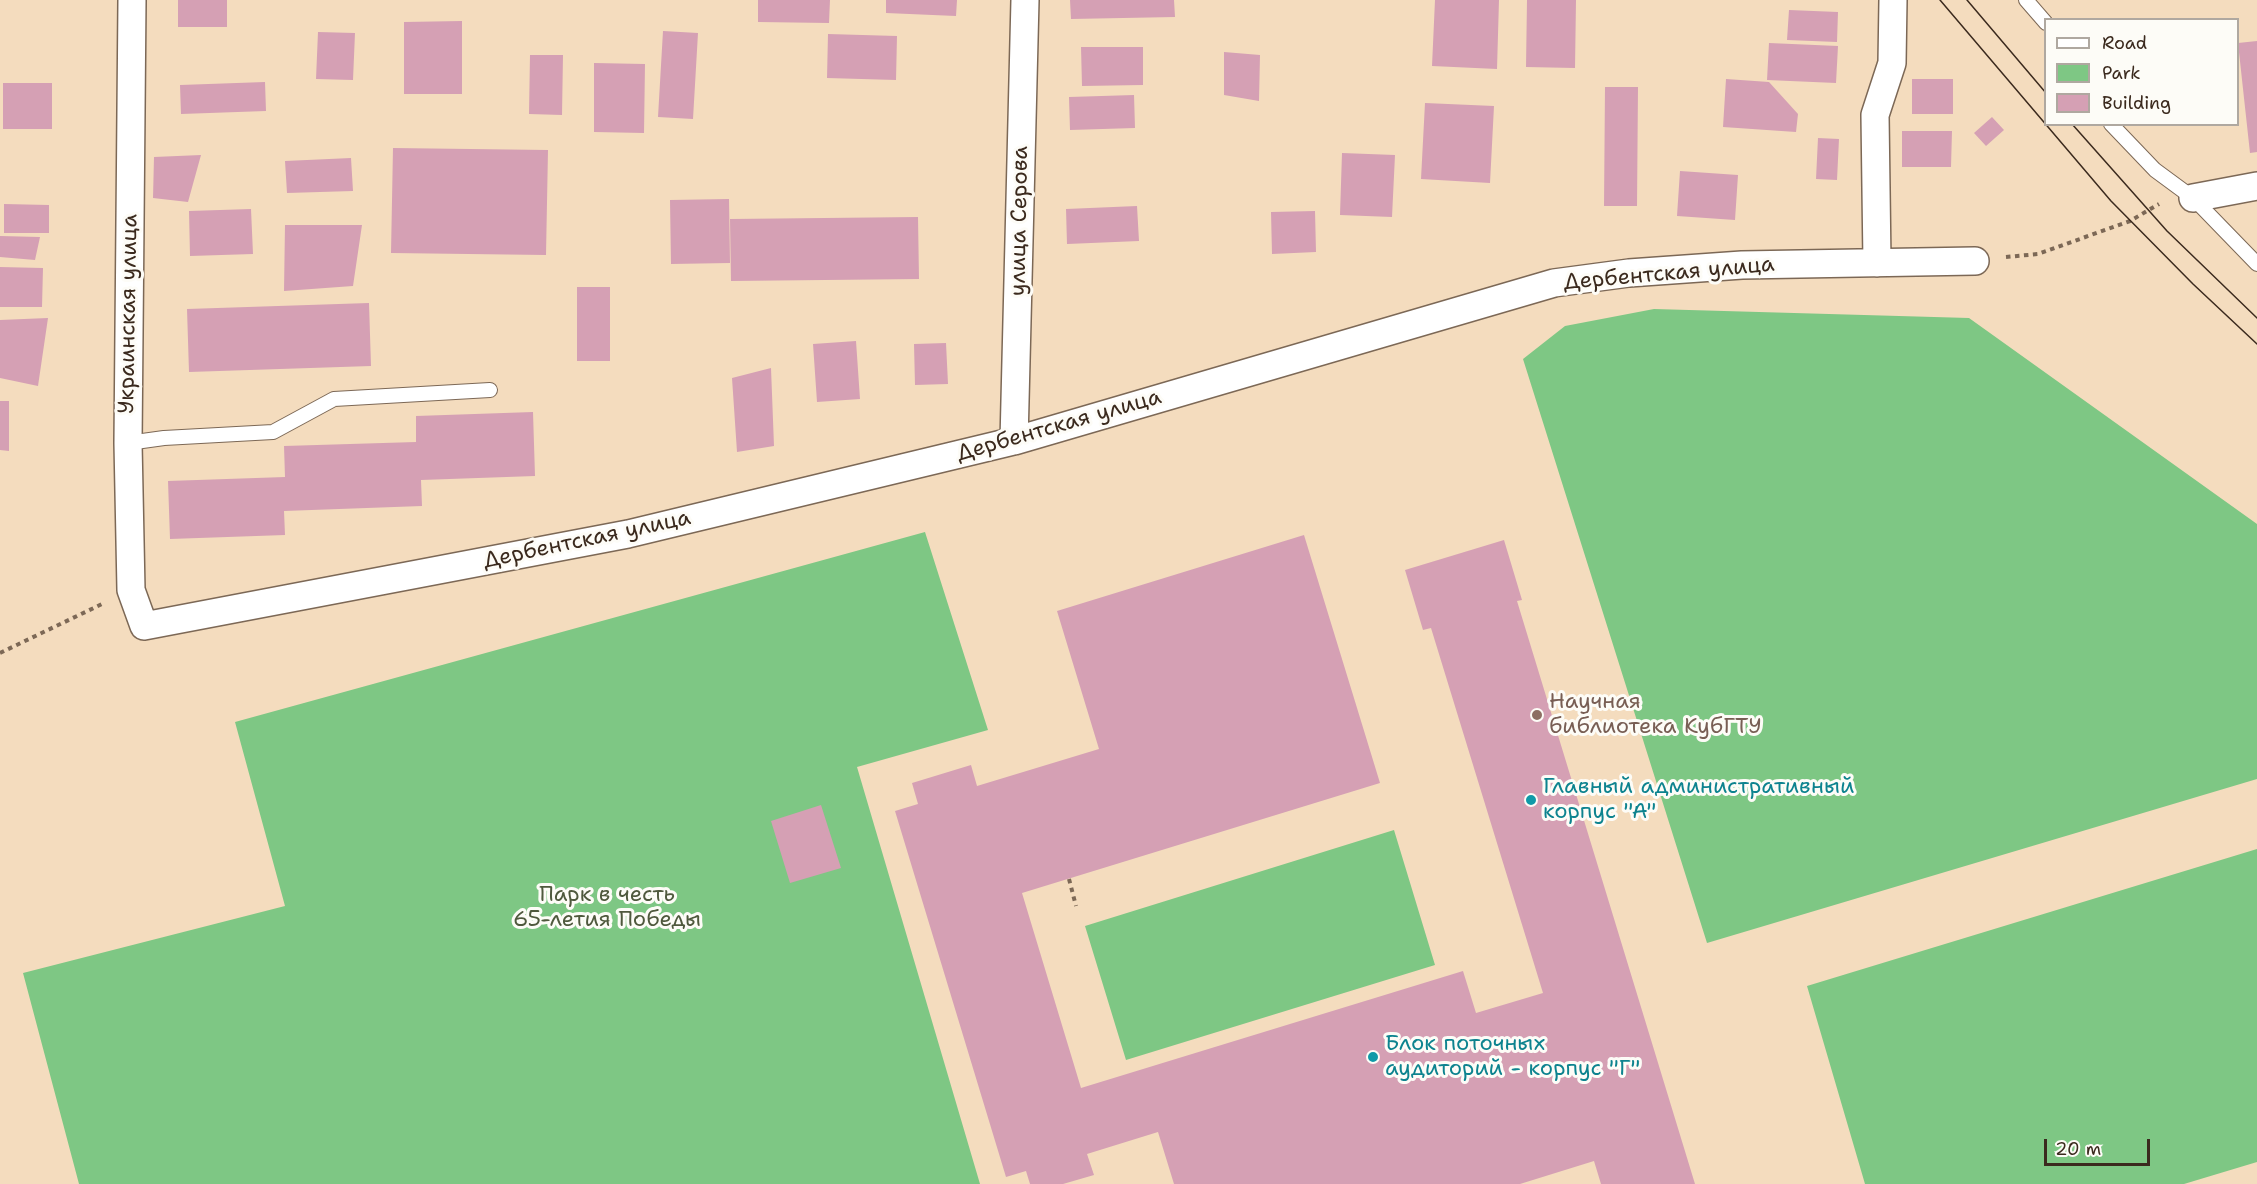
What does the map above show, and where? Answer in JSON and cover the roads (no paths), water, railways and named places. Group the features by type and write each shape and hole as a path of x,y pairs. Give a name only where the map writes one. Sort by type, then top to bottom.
{"street":[{"name":"Украинская улица","path":"132,0 128,443 131,590 144,626"},
{"name":"улица Серова","path":"1014,441 1025,0"},
{"path":"1877,263 1875,115 1892,63 1893,0"},
{"path":"2193,198 2257,186"},
{"name":"Дербентская улица","path":"144,626 628,534 1014,441 1554,283 1629,273 1742,265 1975,261"}],"lane":[{"path":"2026,0 2044,21"},
{"path":"2112,126 2155,170 2193,198 2257,264"},
{"path":"128,443 164,438 273,432 334,399 490,390"}],"tram line":[{"path":"1940,0 2044,122"},
{"path":"1967,0 2044,91"},
{"path":"2047,126 2111,201 2193,284 2257,344"},
{"path":"2074,126 2167,231 2257,318"}],"place":[{"name":"Научная библиотека КубГТУ","path":"1537,715"},
{"name":"Главный административный корпус \"А\"","path":"1531,800"},
{"name":"Блок поточных аудиторий - корпус \"Г\"","path":"1373,1057"}],"park label":[{"name":"Парк в честь 65-летия Победы","path":"607,908"}]}
